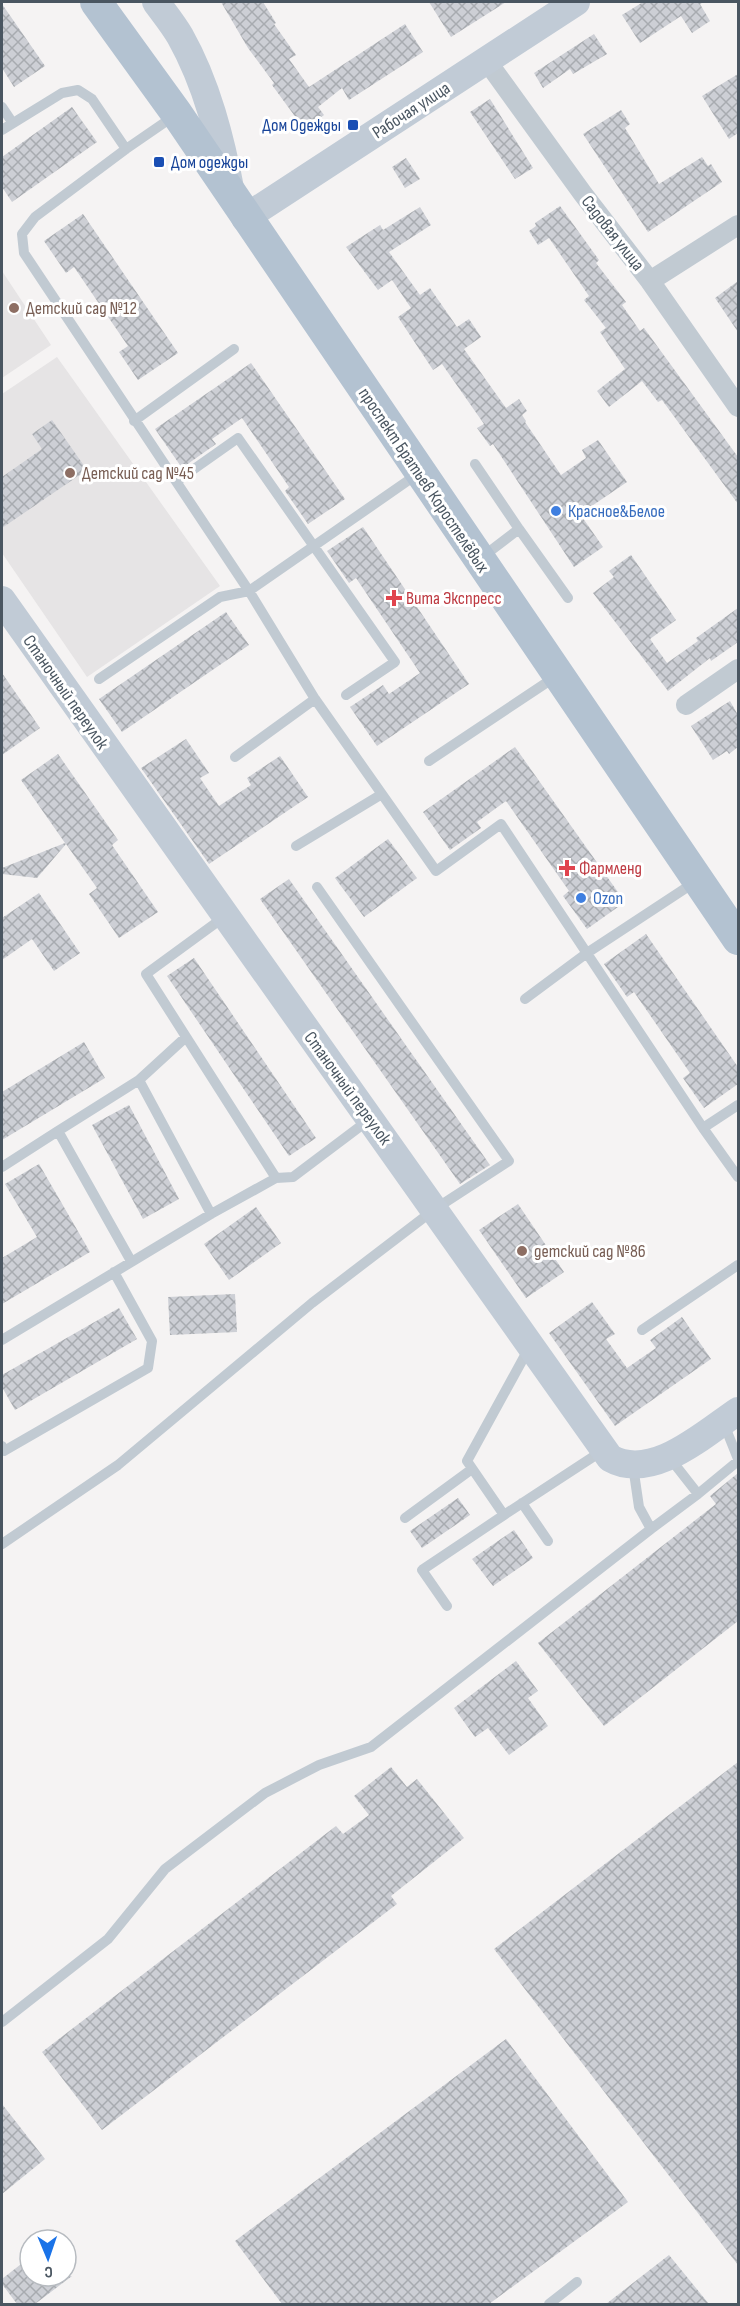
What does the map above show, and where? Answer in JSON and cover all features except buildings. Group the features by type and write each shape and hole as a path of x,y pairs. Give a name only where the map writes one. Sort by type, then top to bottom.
{"main road":[{"name":"проспект Братьев Коростелёвых","path":"96,2 171,107 738,939"},
{"name":"проспект Братьев Коростелёвых","path":"156,2 180,36 197,73 220,135 239,208"},
{"name":"Рабочая улица","path":"239,208 486,60 576,2"},
{"path":"171,107 177,97 189,88 197,73"},
{"name":"Станочный переулок","path":"3,605 435,1209 604,1450 610,1458 621,1464 633,1466"},
{"path":"633,1466 652,1464 669,1457 731,1416"}],"street":[{"name":"Садовая улица","path":"486,60 583,194 650,281 738,407"},
{"path":"650,281 738,225"},
{"path":"686,705 738,669"}],"lane":[{"path":"2,130 62,93 78,90 92,99 126,149"},
{"path":"2,107 12,122"},
{"path":"171,107 126,149 35,217 22,234 24,253 134,421 177,480 315,699 436,872 501,824 738,1177"},
{"path":"134,421 234,349"},
{"path":"177,480 238,438 395,662 346,695"},
{"path":"475,464 568,598"},
{"path":"99,679 220,597 249,591 419,473"},
{"path":"479,560 519,529"},
{"path":"429,761 558,675"},
{"path":"235,757 315,699"},
{"path":"297,846 382,794"},
{"path":"525,999 587,953 698,880"},
{"path":"2,1544 118,1465 312,1303 435,1209 509,1161 317,887"},
{"path":"225,916 146,974 276,1178"},
{"path":"2,1167 139,1080 186,1037"},
{"path":"139,1080 211,1214"},
{"path":"703,1128 738,1104"},
{"path":"2,1340 211,1214 276,1178 292,1178 370,1119"},
{"path":"58,1131 131,1261"},
{"path":"642,1330 738,1265"},
{"path":"2,1446 4,1451 148,1368 152,1341 114,1272"},
{"path":"504,1515 467,1461 530,1345"},
{"path":"2,2022 108,1939 165,1869 265,1793 319,1765 371,1746 698,1494 738,1460 731,1416"},
{"path":"447,1606 422,1570 604,1450"},
{"path":"669,1457 698,1494"},
{"path":"633,1466 639,1507 651,1529"},
{"path":"405,1518 472,1469"},
{"path":"522,1503 549,1541"},
{"path":"549,2304 577,2282"}],"shaded area":[{"name":"Детский сад №12","path":"2,271 51,345 2,378"},
{"name":"Детский сад №45","path":"57,357 220,586 87,677 2,553 2,394"}],"place":[{"name":"Дом Одежды","path":"353,125"},
{"name":"Дом одежды","path":"159,162"},
{"name":"Детский сад №12","path":"14,308"},
{"name":"Детский сад №45","path":"70,473"},
{"name":"Красное&Белое","path":"556,511"},
{"name":"Вита Экспресс","path":"394,598"},
{"name":"Фармленд","path":"567,868"},
{"name":"Ozon","path":"581,898"},
{"name":"детский сад №86","path":"522,1251"}]}
